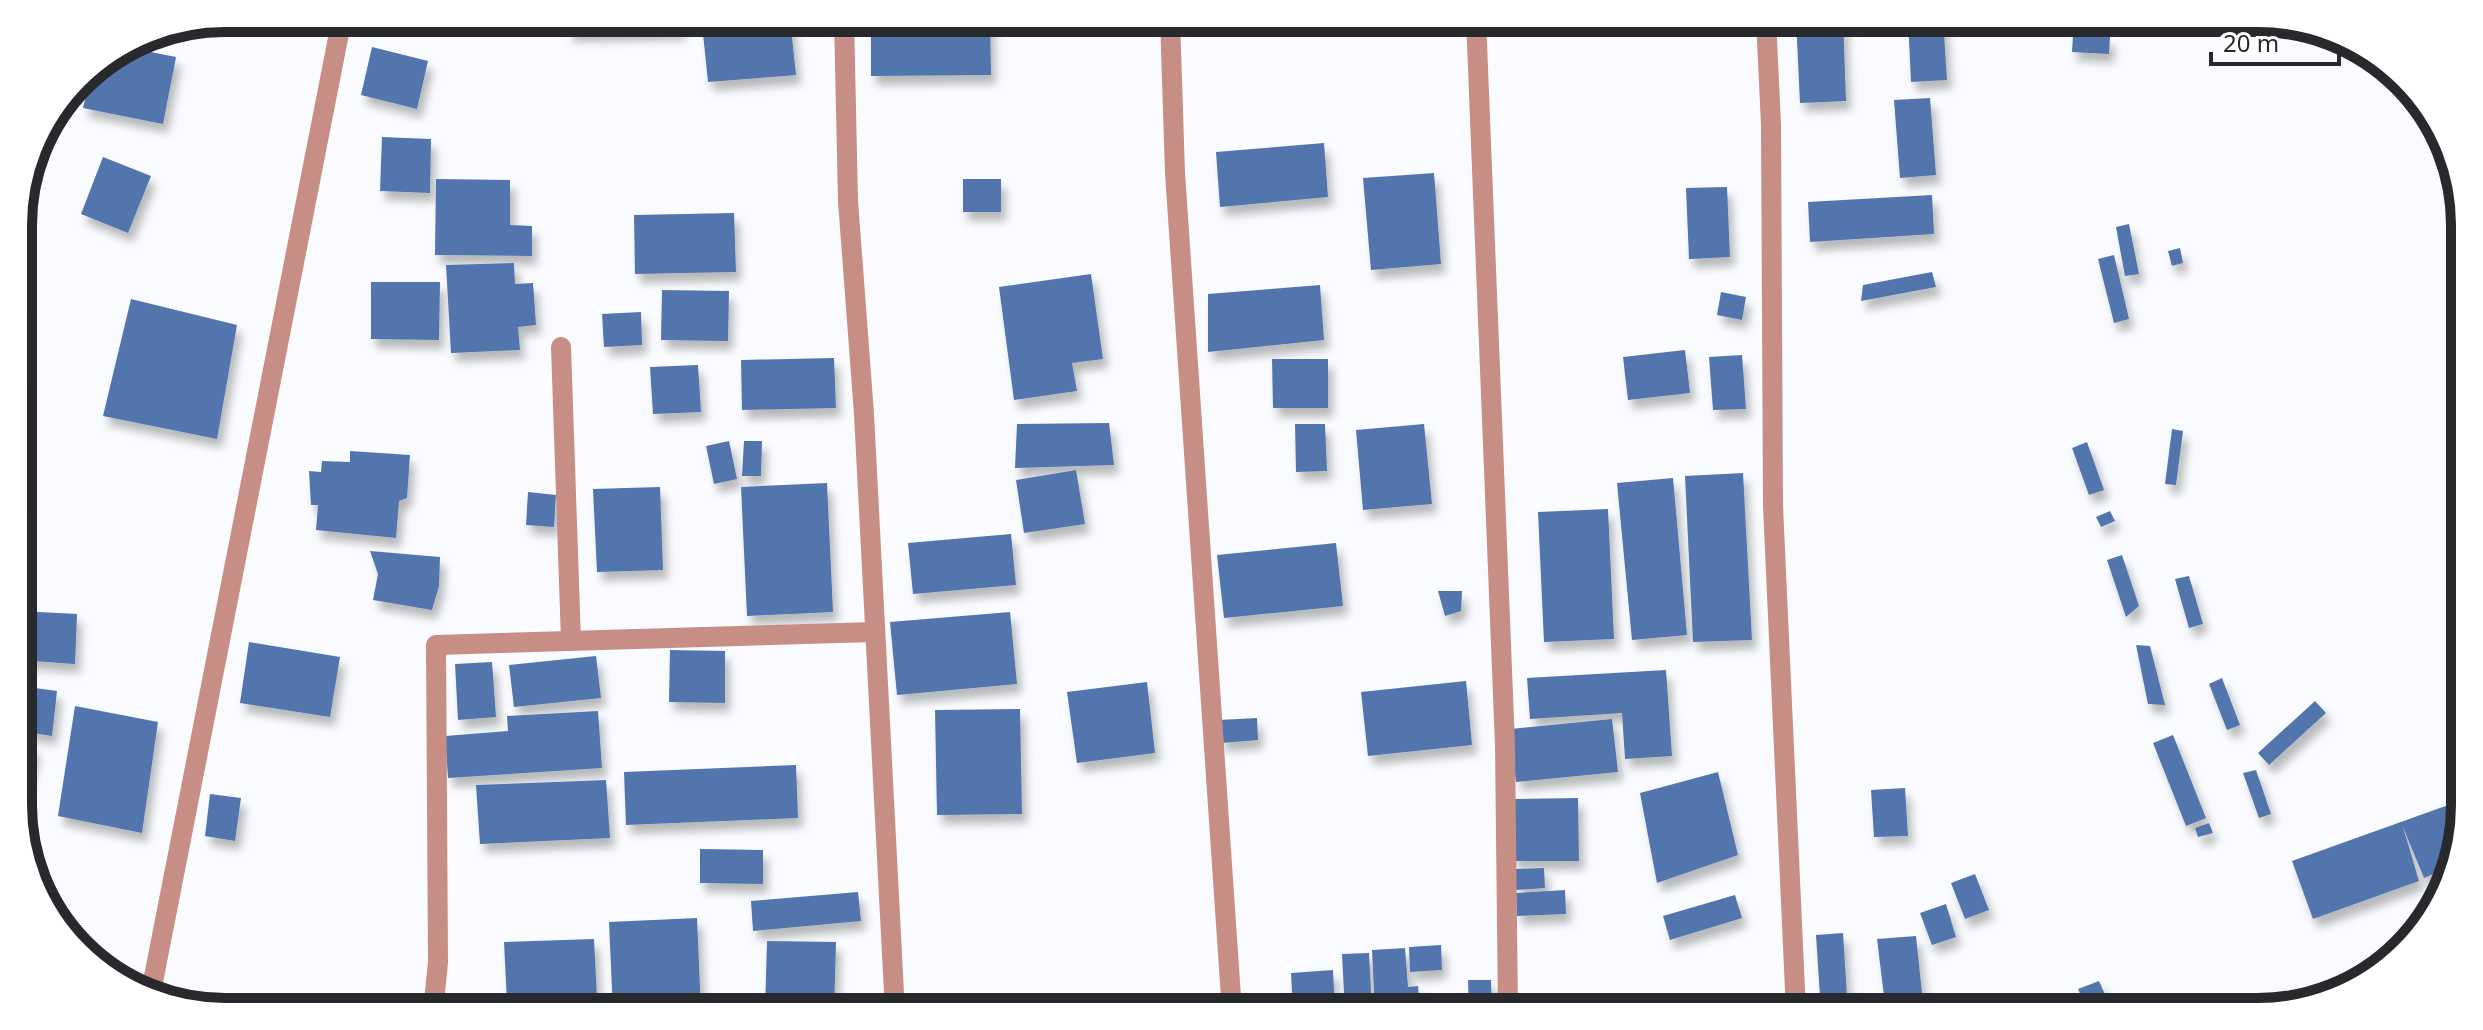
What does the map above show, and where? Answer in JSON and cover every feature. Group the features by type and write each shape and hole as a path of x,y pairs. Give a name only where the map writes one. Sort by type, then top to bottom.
{"street":[{"path":"153,984 339,32"},
{"path":"844,32 848,201 894,998"},
{"path":"1170,32 1175,173 1231,998"},
{"path":"1477,32 1505,745 1508,998"},
{"path":"1767,32 1771,125 1773,506 1795,998"},
{"path":"561,347 571,641"},
{"path":"434,998 438,962 436,645 875,632"}],"building":[{"path":"703,32 791,32 796,75 708,82"},
{"path":"871,32 990,32 991,75 871,76"},
{"path":"1797,32 1844,32 1846,101 1800,103"},
{"path":"1909,32 1944,32 1947,80 1911,82"},
{"path":"2073,35 2110,37 2109,54 2072,52"},
{"path":"372,47 428,61 417,109 361,95"},
{"path":"143,51 176,57 163,124 83,108 87,91 129,58"},
{"path":"1930,98 1936,175 1900,178 1894,100"},
{"path":"382,137 431,139 430,193 380,191"},
{"path":"1324,143 1328,197 1220,207 1216,152"},
{"path":"103,157 151,176 128,233 81,214"},
{"path":"1434,173 1441,264 1371,270 1363,178"},
{"path":"436,179 510,180 510,225 532,226 532,256 435,255"},
{"path":"963,179 1001,179 1001,212 963,212"},
{"path":"1727,187 1730,257 1689,259 1686,188"},
{"path":"1932,195 1934,234 1810,242 1808,202"},
{"path":"734,213 736,272 635,274 634,215"},
{"path":"2129,224 2139,274 2125,276 2116,227"},
{"path":"2180,248 2183,263 2172,266 2168,251"},
{"path":"2114,255 2129,319 2114,323 2098,259"},
{"path":"514,263 515,284 533,283 536,325 518,327 520,350 451,353 446,265"},
{"path":"1932,272 1936,287 1861,301 1863,285"},
{"path":"1091,274 1103,359 1072,363 1077,391 1014,400 999,287"},
{"path":"371,282 440,282 439,340 371,339"},
{"path":"1320,285 1324,340 1208,352 1208,294"},
{"path":"662,290 729,291 728,341 661,340"},
{"path":"1721,292 1746,297 1742,320 1717,315"},
{"path":"131,299 237,325 217,439 103,416"},
{"path":"641,312 642,345 604,347 602,314"},
{"path":"1685,350 1690,393 1628,400 1623,357"},
{"path":"1742,355 1746,409 1713,410 1709,357"},
{"path":"834,358 836,408 742,410 741,360"},
{"path":"1272,359 1328,359 1328,408 1273,408"},
{"path":"698,365 701,412 653,414 650,367"},
{"path":"1109,423 1114,465 1015,468 1017,424"},
{"path":"1295,424 1325,424 1327,471 1296,472"},
{"path":"1424,424 1432,504 1363,510 1356,430"},
{"path":"2172,429 2183,431 2176,485 2165,484"},
{"path":"729,441 737,479 714,484 706,446"},
{"path":"744,441 762,441 761,476 742,476"},
{"path":"2087,442 2104,490 2089,495 2072,448"},
{"path":"350,451 410,455 407,498 399,501 396,538 316,530 318,505 311,505 309,471 321,472 322,461 350,462"},
{"path":"1076,470 1085,524 1024,533 1016,480"},
{"path":"1743,473 1752,640 1693,642 1685,476"},
{"path":"1673,478 1687,635 1632,640 1617,483"},
{"path":"827,483 833,612 747,616 741,487"},
{"path":"660,487 663,570 597,572 593,489"},
{"path":"528,492 556,495 554,527 526,525"},
{"path":"1608,509 1614,639 1544,642 1538,512"},
{"path":"2110,511 2115,521 2101,527 2096,517"},
{"path":"1011,534 1016,585 913,594 908,543"},
{"path":"1336,543 1343,606 1224,618 1217,555"},
{"path":"370,551 440,557 439,586 432,610 373,600 378,574"},
{"path":"2122,555 2139,606 2126,617 2107,560"},
{"path":"2189,576 2203,624 2189,628 2175,579"},
{"path":"1438,591 1462,591 1461,611 1445,616"},
{"path":"32,612 77,614 75,664 32,661"},
{"path":"1010,612 1017,684 897,695 890,622"},
{"path":"249,642 340,657 330,717 240,703"},
{"path":"2136,645 2150,646 2165,705 2148,704"},
{"path":"670,650 725,651 725,703 669,702"},
{"path":"596,656 601,698 514,707 509,665"},
{"path":"492,662 496,717 458,720 455,664"},
{"path":"1666,670 1672,756 1625,759 1622,713 1530,719 1527,678"},
{"path":"2222,678 2240,725 2227,730 2209,684"},
{"path":"1466,681 1472,745 1368,756 1361,692"},
{"path":"1147,682 1155,753 1077,763 1067,692"},
{"path":"32,688 57,691 52,736 32,733"},
{"path":"2315,701 2326,713 2269,765 2258,753"},
{"path":"75,706 158,722 142,833 58,816"},
{"path":"1020,709 1022,814 937,815 935,710"},
{"path":"598,711 602,768 448,778 445,736 508,731 507,716"},
{"path":"1257,718 1258,740 1221,743 1219,720"},
{"path":"1612,719 1618,772 1516,782 1510,729"},
{"path":"2173,735 2206,818 2186,826 2153,743"},
{"path":"796,765 798,818 626,825 624,772"},
{"path":"2256,770 2271,814 2259,818 2243,773"},
{"path":"1718,772 1738,855 1657,883 1640,793"},
{"path":"606,780 610,838 480,844 476,785"},
{"path":"1905,788 1908,836 1874,837 1871,790"},
{"path":"210,794 241,798 235,841 205,836"},
{"path":"1578,798 1579,861 1512,861 1511,799"},
{"path":"2451,804 2447,842 2439,872 2424,878 2403,827 2419,881 2313,919 2292,861"},
{"path":"2209,823 2213,833 2198,837 2195,828"},
{"path":"700,849 763,850 763,884 700,883"},
{"path":"1544,868 1545,888 1516,890 1515,869"},
{"path":"1975,874 1989,910 1965,919 1951,883"},
{"path":"1565,890 1566,914 1517,916 1516,893"},
{"path":"858,892 861,921 753,931 751,901"},
{"path":"1735,895 1742,918 1670,940 1663,916"},
{"path":"1946,904 1956,937 1932,945 1920,913"},
{"path":"697,918 700,998 612,998 609,922"},
{"path":"1843,933 1847,998 1820,998 1816,935"},
{"path":"1916,936 1923,998 1884,998 1877,939"},
{"path":"594,939 597,998 507,998 504,942"},
{"path":"767,941 836,942 834,998 765,998"},
{"path":"1441,945 1442,970 1410,972 1409,947"},
{"path":"1405,948 1408,987 1418,986 1419,998 1374,998 1372,950"},
{"path":"1369,953 1371,998 1344,998 1342,954"},
{"path":"1333,970 1334,998 1292,998 1291,973"},
{"path":"1468,980 1491,980 1492,998 1469,998"},
{"path":"2099,981 2107,998 2082,998 2078,989"}]}
